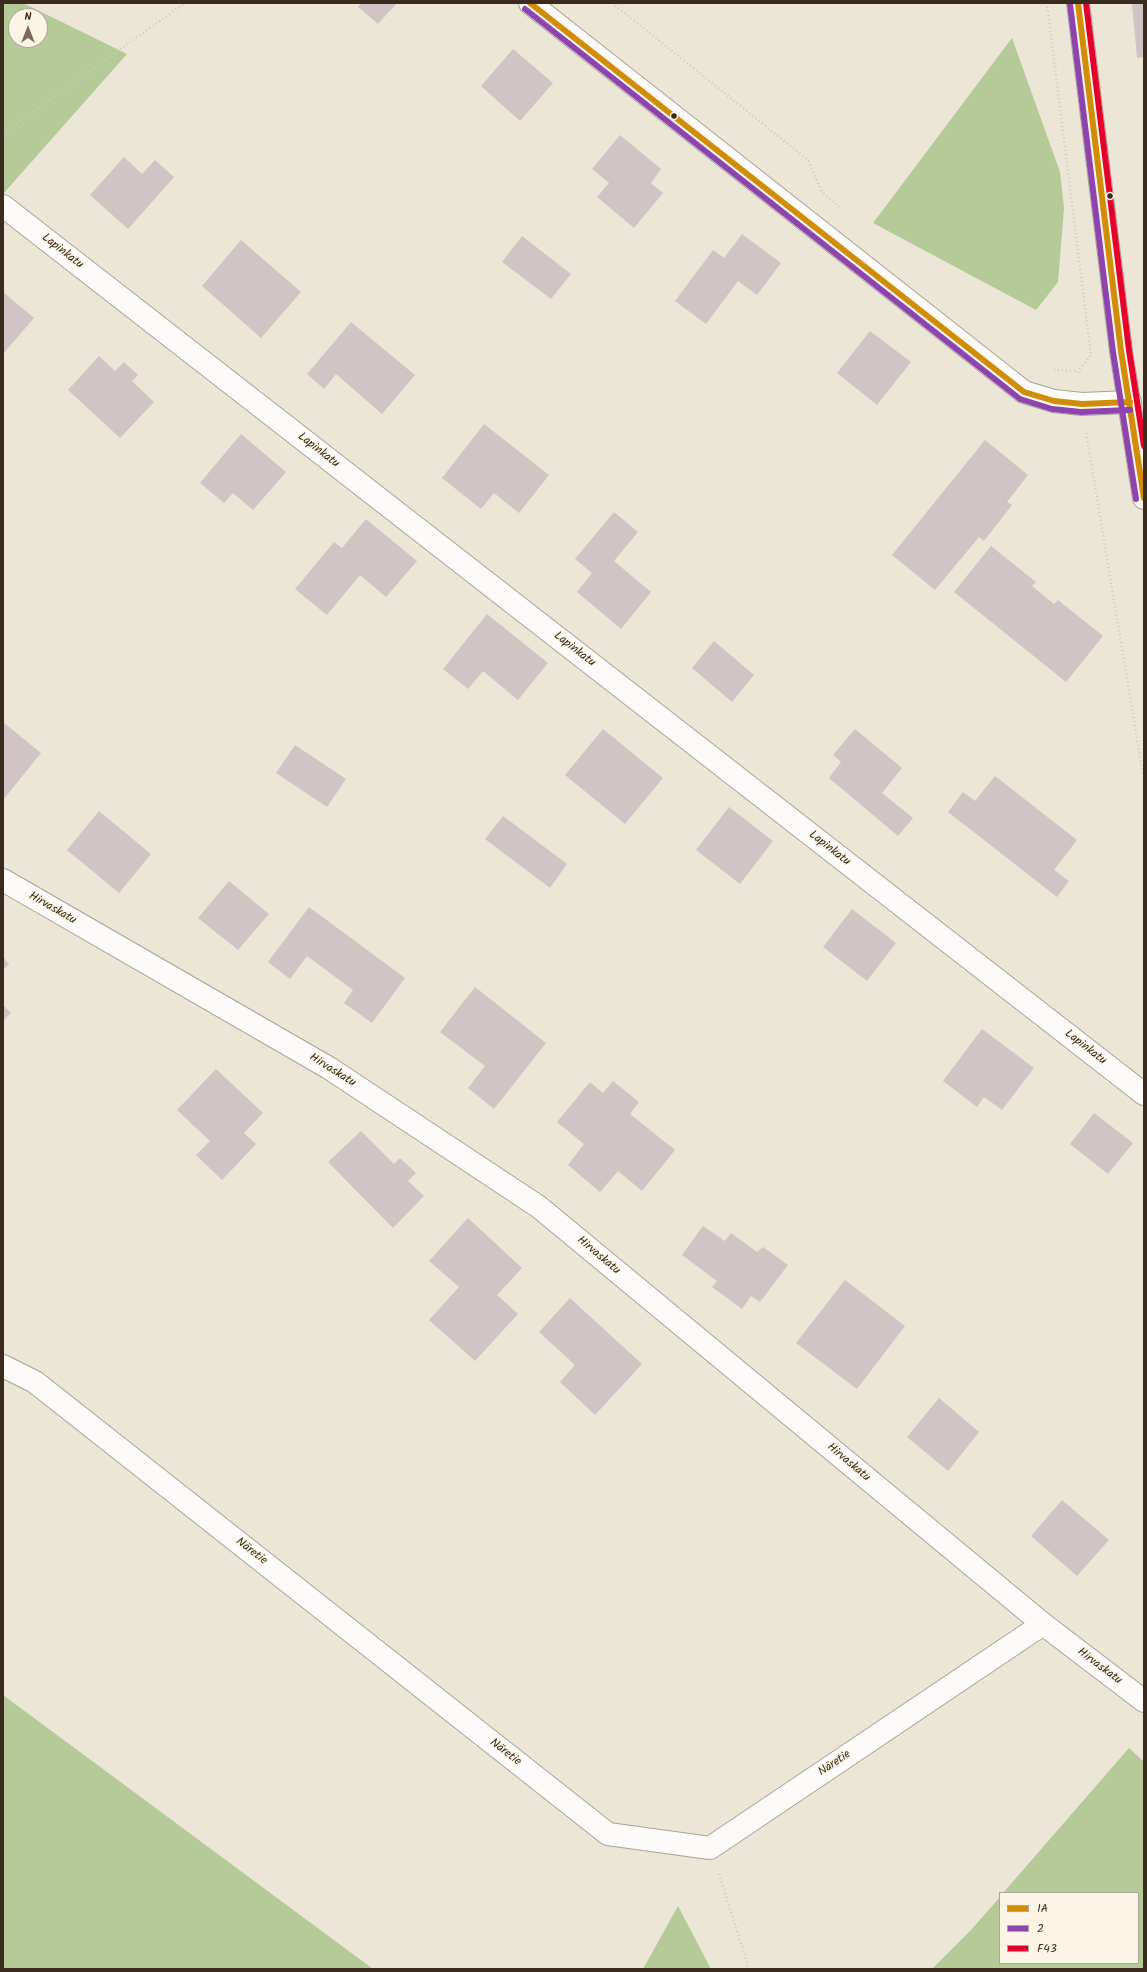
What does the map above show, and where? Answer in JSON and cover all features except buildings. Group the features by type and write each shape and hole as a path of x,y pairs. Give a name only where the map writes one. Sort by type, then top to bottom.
{"main road":[{"path":"1078,3 1121,351 1144,498"}],"street":[{"path":"530,3 1024,392 1054,401 1082,404 1130,402"},
{"name":"Lapinkatu","path":"3,206 1144,1094"},
{"name":"Hirvaskatu","path":"3,880 329,1068 539,1207 1043,1624 1144,1701"},
{"name":"Näretie","path":"3,1366 35,1382 608,1834 710,1848 1043,1624"}],"path":[{"path":"3,133 185,3"},
{"path":"612,3 808,160 822,192 841,209"},
{"path":"1049,369 1078,371"},
{"path":"710,1848 750,1969"}],"green space":[{"path":"3,3 23,3 33,8 8,8 8,48 48,48 48,15 127,54 3,194"},
{"path":"1012,38 1060,172 1064,208 1058,282 1036,310 873,223"},
{"path":"3,1695 373,1969 3,1969"},
{"path":"1129,1748 1144,1762 1144,1969 932,1969 971,1930 999,1898 999,1964 1139,1964 1139,1892 1004,1892"},
{"path":"678,1906 711,1969 643,1969"}],"transit line":[{"name":"1A","path":"530,3 1024,392 1054,401 1082,404 1130,402"},
{"name":"1A","path":"1078,3 1121,351 1144,498"},
{"name":"F43","path":"1086,3 1129,350 1144,446"},
{"name":"2","path":"1070,4 1113,352 1136,499"},
{"name":"2","path":"525,9 1020,399 1052,409 1081,412 1130,410"}]}
